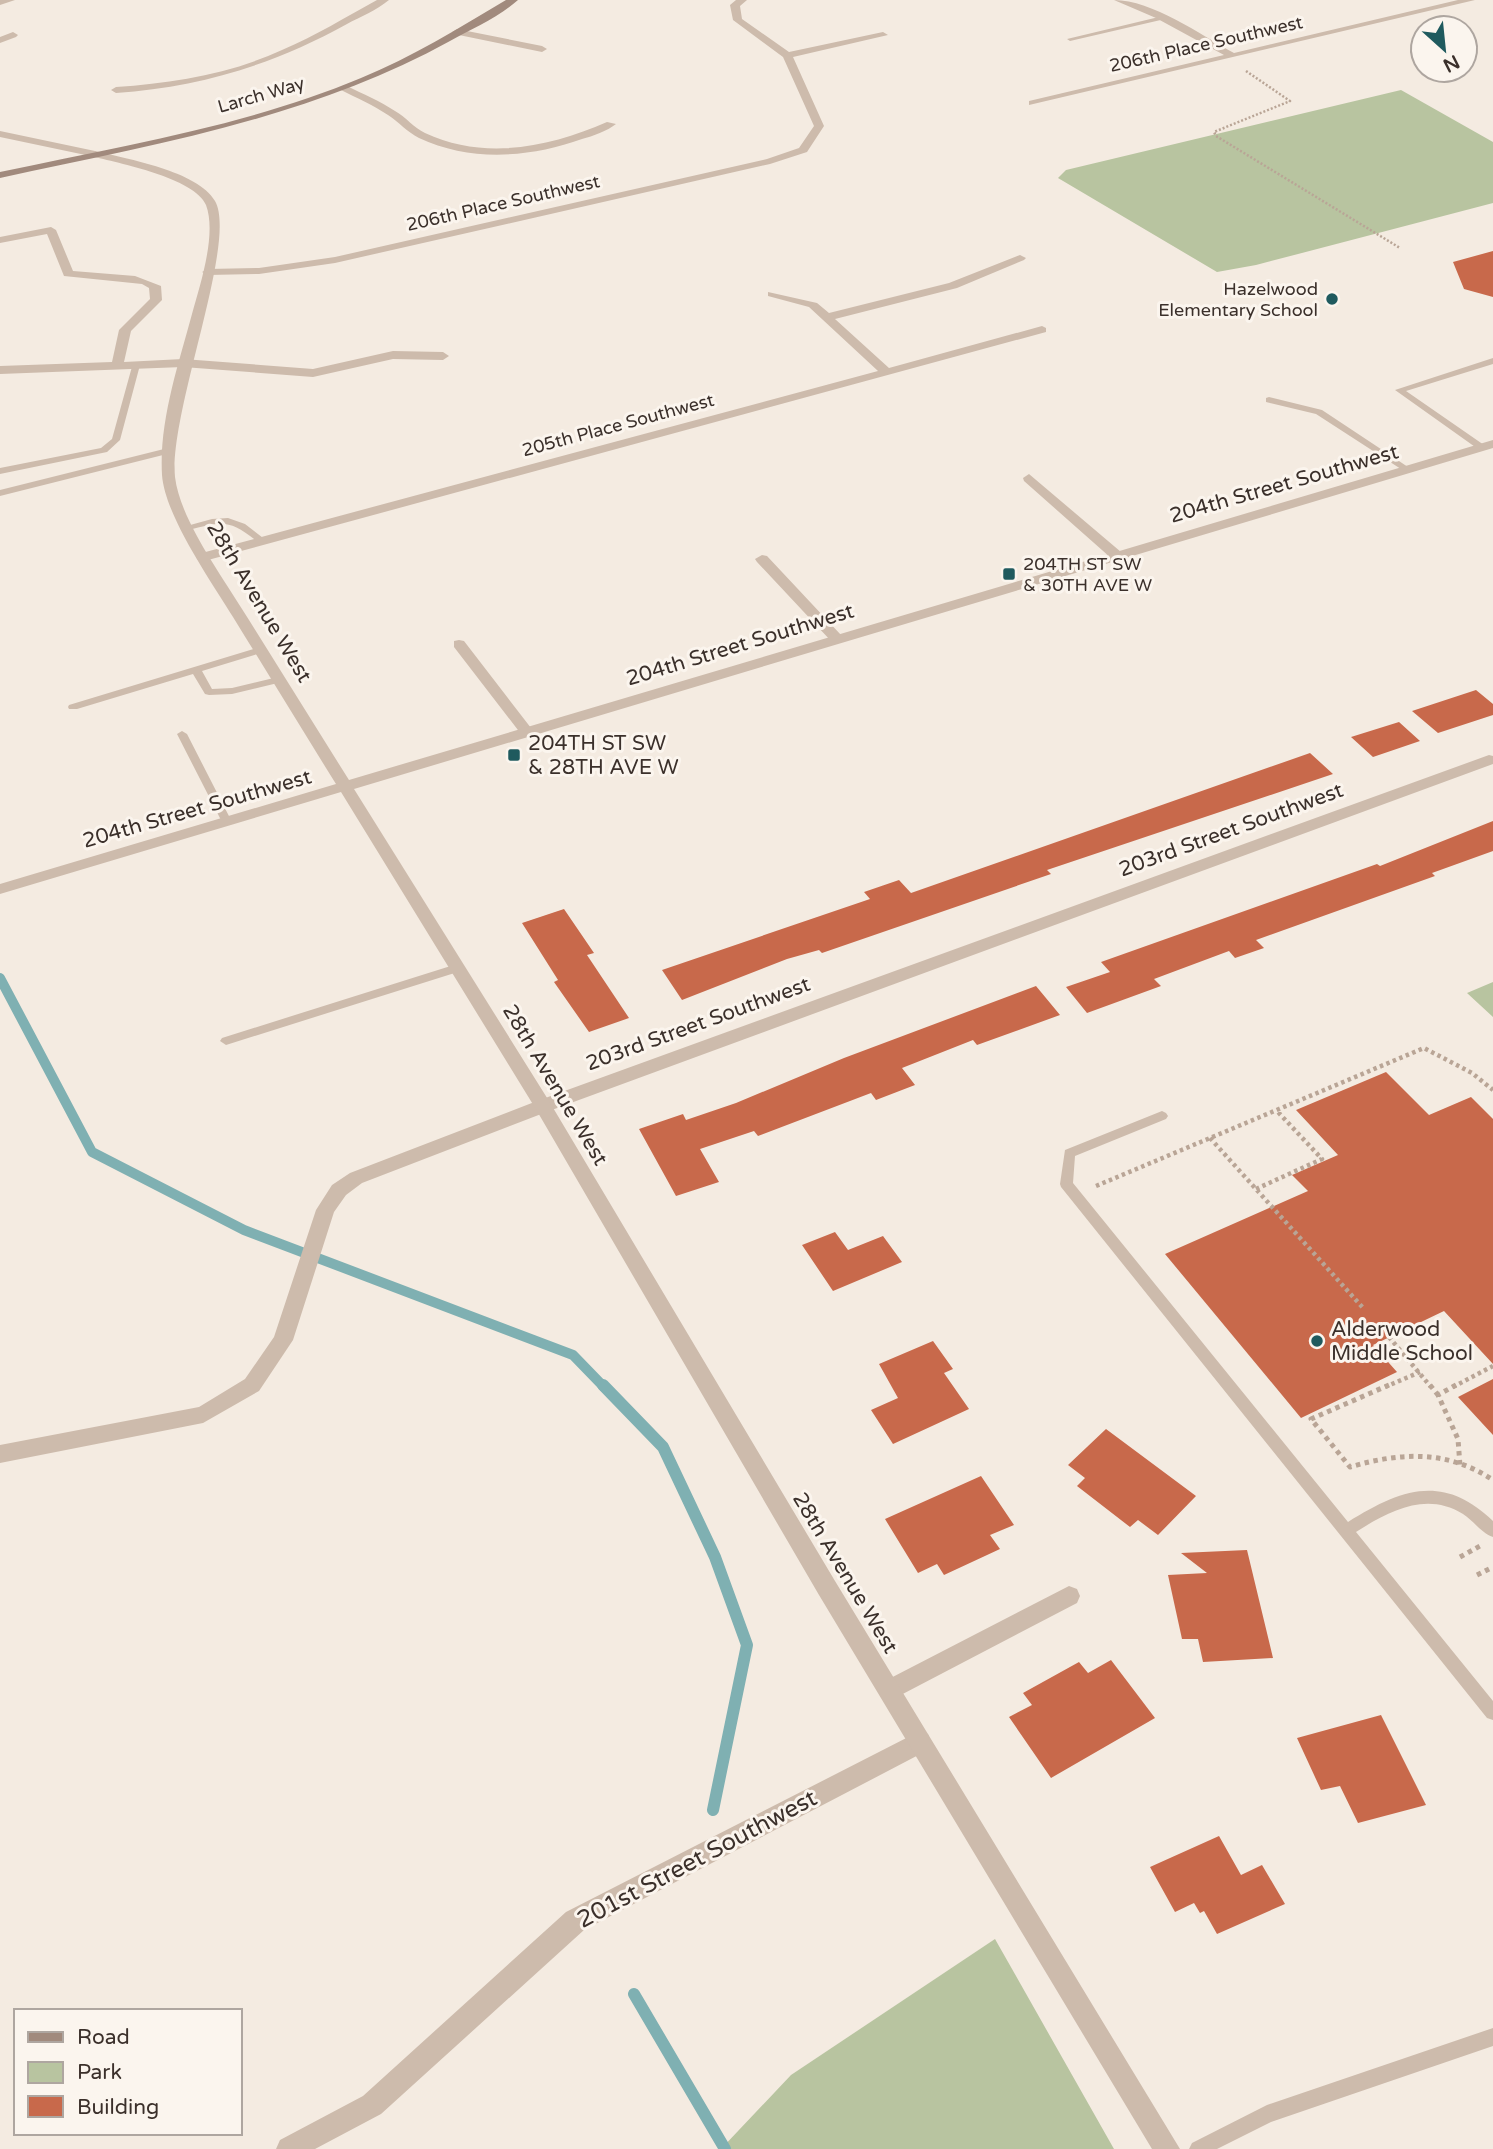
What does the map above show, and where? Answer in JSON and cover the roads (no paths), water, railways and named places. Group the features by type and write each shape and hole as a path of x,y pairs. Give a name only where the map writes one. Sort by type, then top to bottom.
{"main road":[{"name":"Larch Way","path":"0,175 234,121 344,88 397,65 513,0"}],"street":[{"path":"0,2 10,0"},
{"path":"116,90 156,88 249,65 283,53 384,0"},
{"path":"741,0 735,5 738,20 787,55 883,35"},
{"path":"1119,0 1163,19 1233,56"},
{"name":"206th Place Southwest","path":"1032,103 1470,0"},
{"path":"457,32 542,49"},
{"path":"0,40 13,35"},
{"name":"206th Place Southwest","path":"208,272 259,271 335,260 770,161 803,150 819,126 787,55"},
{"path":"344,88 393,113 420,135 458,150 516,152 583,138 611,124"},
{"name":"28th Avenue West","path":"0,134 95,154 158,171 188,184 210,201 216,218 208,272 183,363 168,451 169,479 188,527 203,557 344,788 542,1105 920,1742 1167,2149"},
{"path":"0,240 51,230 68,274 90,280 141,278 155,286 156,300 125,330 117,366"},
{"path":"827,317 970,279 1005,267 1020,258"},
{"path":"772,294 813,305 886,371"},
{"name":"205th Place Southwest","path":"203,557 1042,330"},
{"path":"0,370 183,363 313,373 393,355 443,356"},
{"name":"204th Street Southwest","path":"0,890 836,638 1487,446"},
{"path":"1029,478 1116,555"},
{"path":"762,559 836,638"},
{"path":"460,645 526,731"},
{"name":"203rd Street Southwest","path":"0,1454 203,1415 253,1385 283,1340 326,1210 339,1190 356,1178 542,1105 1489,761"},
{"path":"889,1690 1069,1595"},
{"name":"201st Street Southwest","path":"289,2149 372,2105 575,1922 920,1742"}],"lane":[{"path":"1070,39 1163,19"},
{"path":"1487,446 1399,390 1493,361"},
{"path":"0,471 104,450 116,440 136,365"},
{"path":"1269,400 1319,411 1407,469"},
{"path":"0,493 168,451"},
{"path":"188,527 221,520 236,520 262,541"},
{"path":"73,707 260,650"},
{"path":"196,670 209,692 232,691 278,680"},
{"path":"182,734 228,822"},
{"path":"226,1041 457,968"},
{"path":"1162,1115 1069,1153 1066,1184 1493,1713"},
{"path":"1346,1530 1384,1506 1411,1496 1436,1496 1461,1504 1493,1531"},
{"path":"1198,2149 1267,2113 1493,2037"}],"waterway":[{"path":"0,978 92,1152 244,1230 573,1355 604,1387"},
{"path":"603,1385 663,1447 715,1557 747,1645 713,1810"},
{"path":"634,1994 725,2149"}],"place":[{"name":"Hazelwood Elementary School","path":"1332,299"},
{"name":"204TH ST SW & 30TH AVE W","path":"1009,574"},
{"name":"204TH ST SW & 28TH AVE W","path":"514,755"},
{"name":"Alderwood Middle School","path":"1317,1341"}]}
